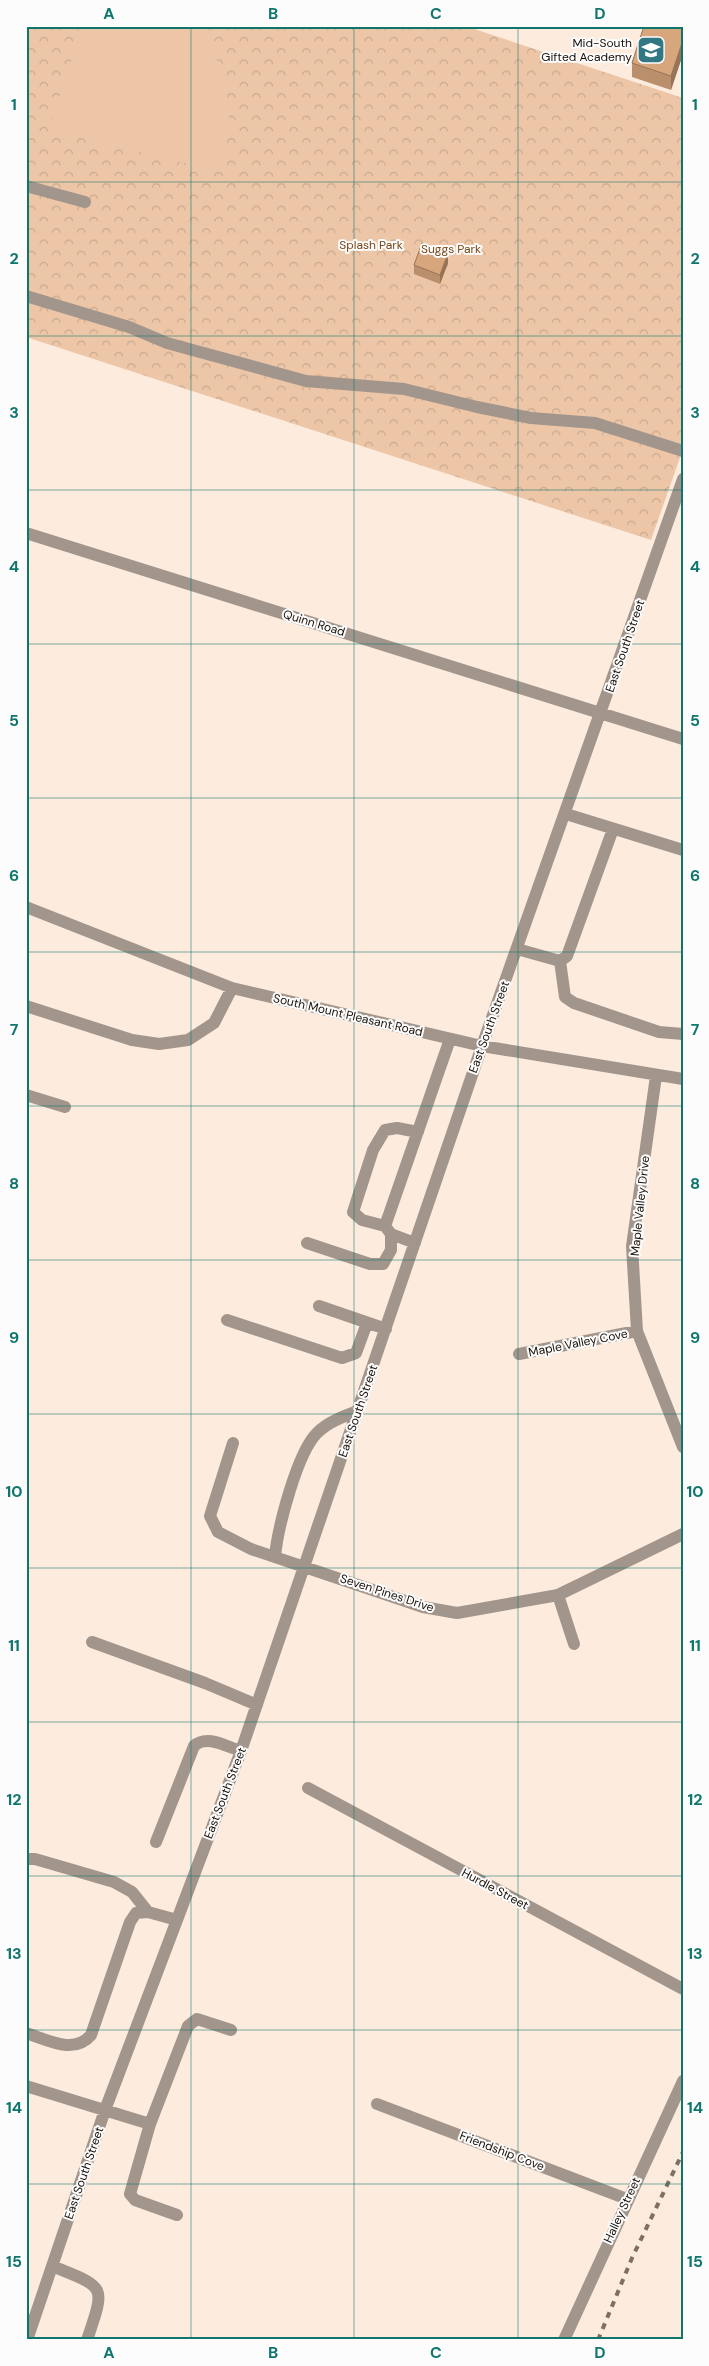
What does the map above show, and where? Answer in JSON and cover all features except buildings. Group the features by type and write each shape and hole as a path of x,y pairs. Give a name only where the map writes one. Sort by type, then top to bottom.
{"street":[{"path":"26,186 85,202"},
{"path":"26,296 129,327 167,343 306,381 404,388 476,407 531,418 595,423 683,451"},
{"name":"East South Street","path":"27,2340 105,2110 241,1751 482,1046 566,814 683,479"},
{"name":"Quinn Road","path":"26,533 602,712 683,739"},
{"path":"566,814 683,850"},
{"path":"517,949 560,960 567,956 613,829"},
{"name":"South Mount Pleasant Road","path":"26,907 232,988 482,1046 683,1079"},
{"path":"560,960 565,997 574,1003 659,1032 683,1034"},
{"path":"26,1006 132,1040 159,1044 188,1040 214,1023 232,988"},
{"path":"307,1243 370,1264 383,1264 391,1250 388,1230 418,1132 450,1038"},
{"name":"Maple Valley Drive","path":"656,1076 632,1246 637,1332 683,1448"},
{"path":"26,1095 65,1107"},
{"path":"415,1243 362,1220 353,1212 373,1150 385,1130 397,1128 418,1132"},
{"path":"319,1306 386,1329"},
{"path":"227,1320 342,1358 356,1352 367,1323"},
{"name":"Maple Valley Cove","path":"519,1354 637,1332"},
{"path":"275,1556 278,1531 301,1457 318,1432 327,1425 358,1411"},
{"name":"Seven Pines Drive","path":"233,1443 210,1516 218,1532 251,1549 423,1607 457,1613 558,1595 683,1534"},
{"path":"558,1595 574,1644"},
{"path":"92,1642 205,1682 257,1705"},
{"path":"156,1842 194,1746 199,1741 207,1740 241,1751"},
{"name":"Hurdle Street","path":"308,1788 683,1989"},
{"path":"26,1859 34,1859 114,1882 132,1892 148,1912"},
{"path":"26,2033 68,2046 75,2046 86,2041 91,2035 130,1922 136,1913 148,1912 177,1920"},
{"path":"176,2216 135,2200 130,2194 150,2124 188,2026 197,2019 231,2030"},
{"name":"Halley Street","path":"564,2340 627,2199 683,2081"},
{"path":"26,2086 150,2124"},
{"name":"Friendship Cove","path":"377,2104 627,2199"},
{"path":"52,2266 93,2285 100,2292 100,2302 86,2340"}],"green space":[{"name":"Suggs Park","path":"26,26 465,26 683,98 683,449 651,540 26,337"},
{"path":"82,26 204,26 219,65 228,106 227,139 217,171 56,131 52,120"}],"railway":[{"path":"598,2340 632,2258 683,2152"}],"place":[{"name":"Mid-South Gifted Academy","path":"651,50"}],"park label":[{"name":"Splash Park","path":"371,245"}]}
